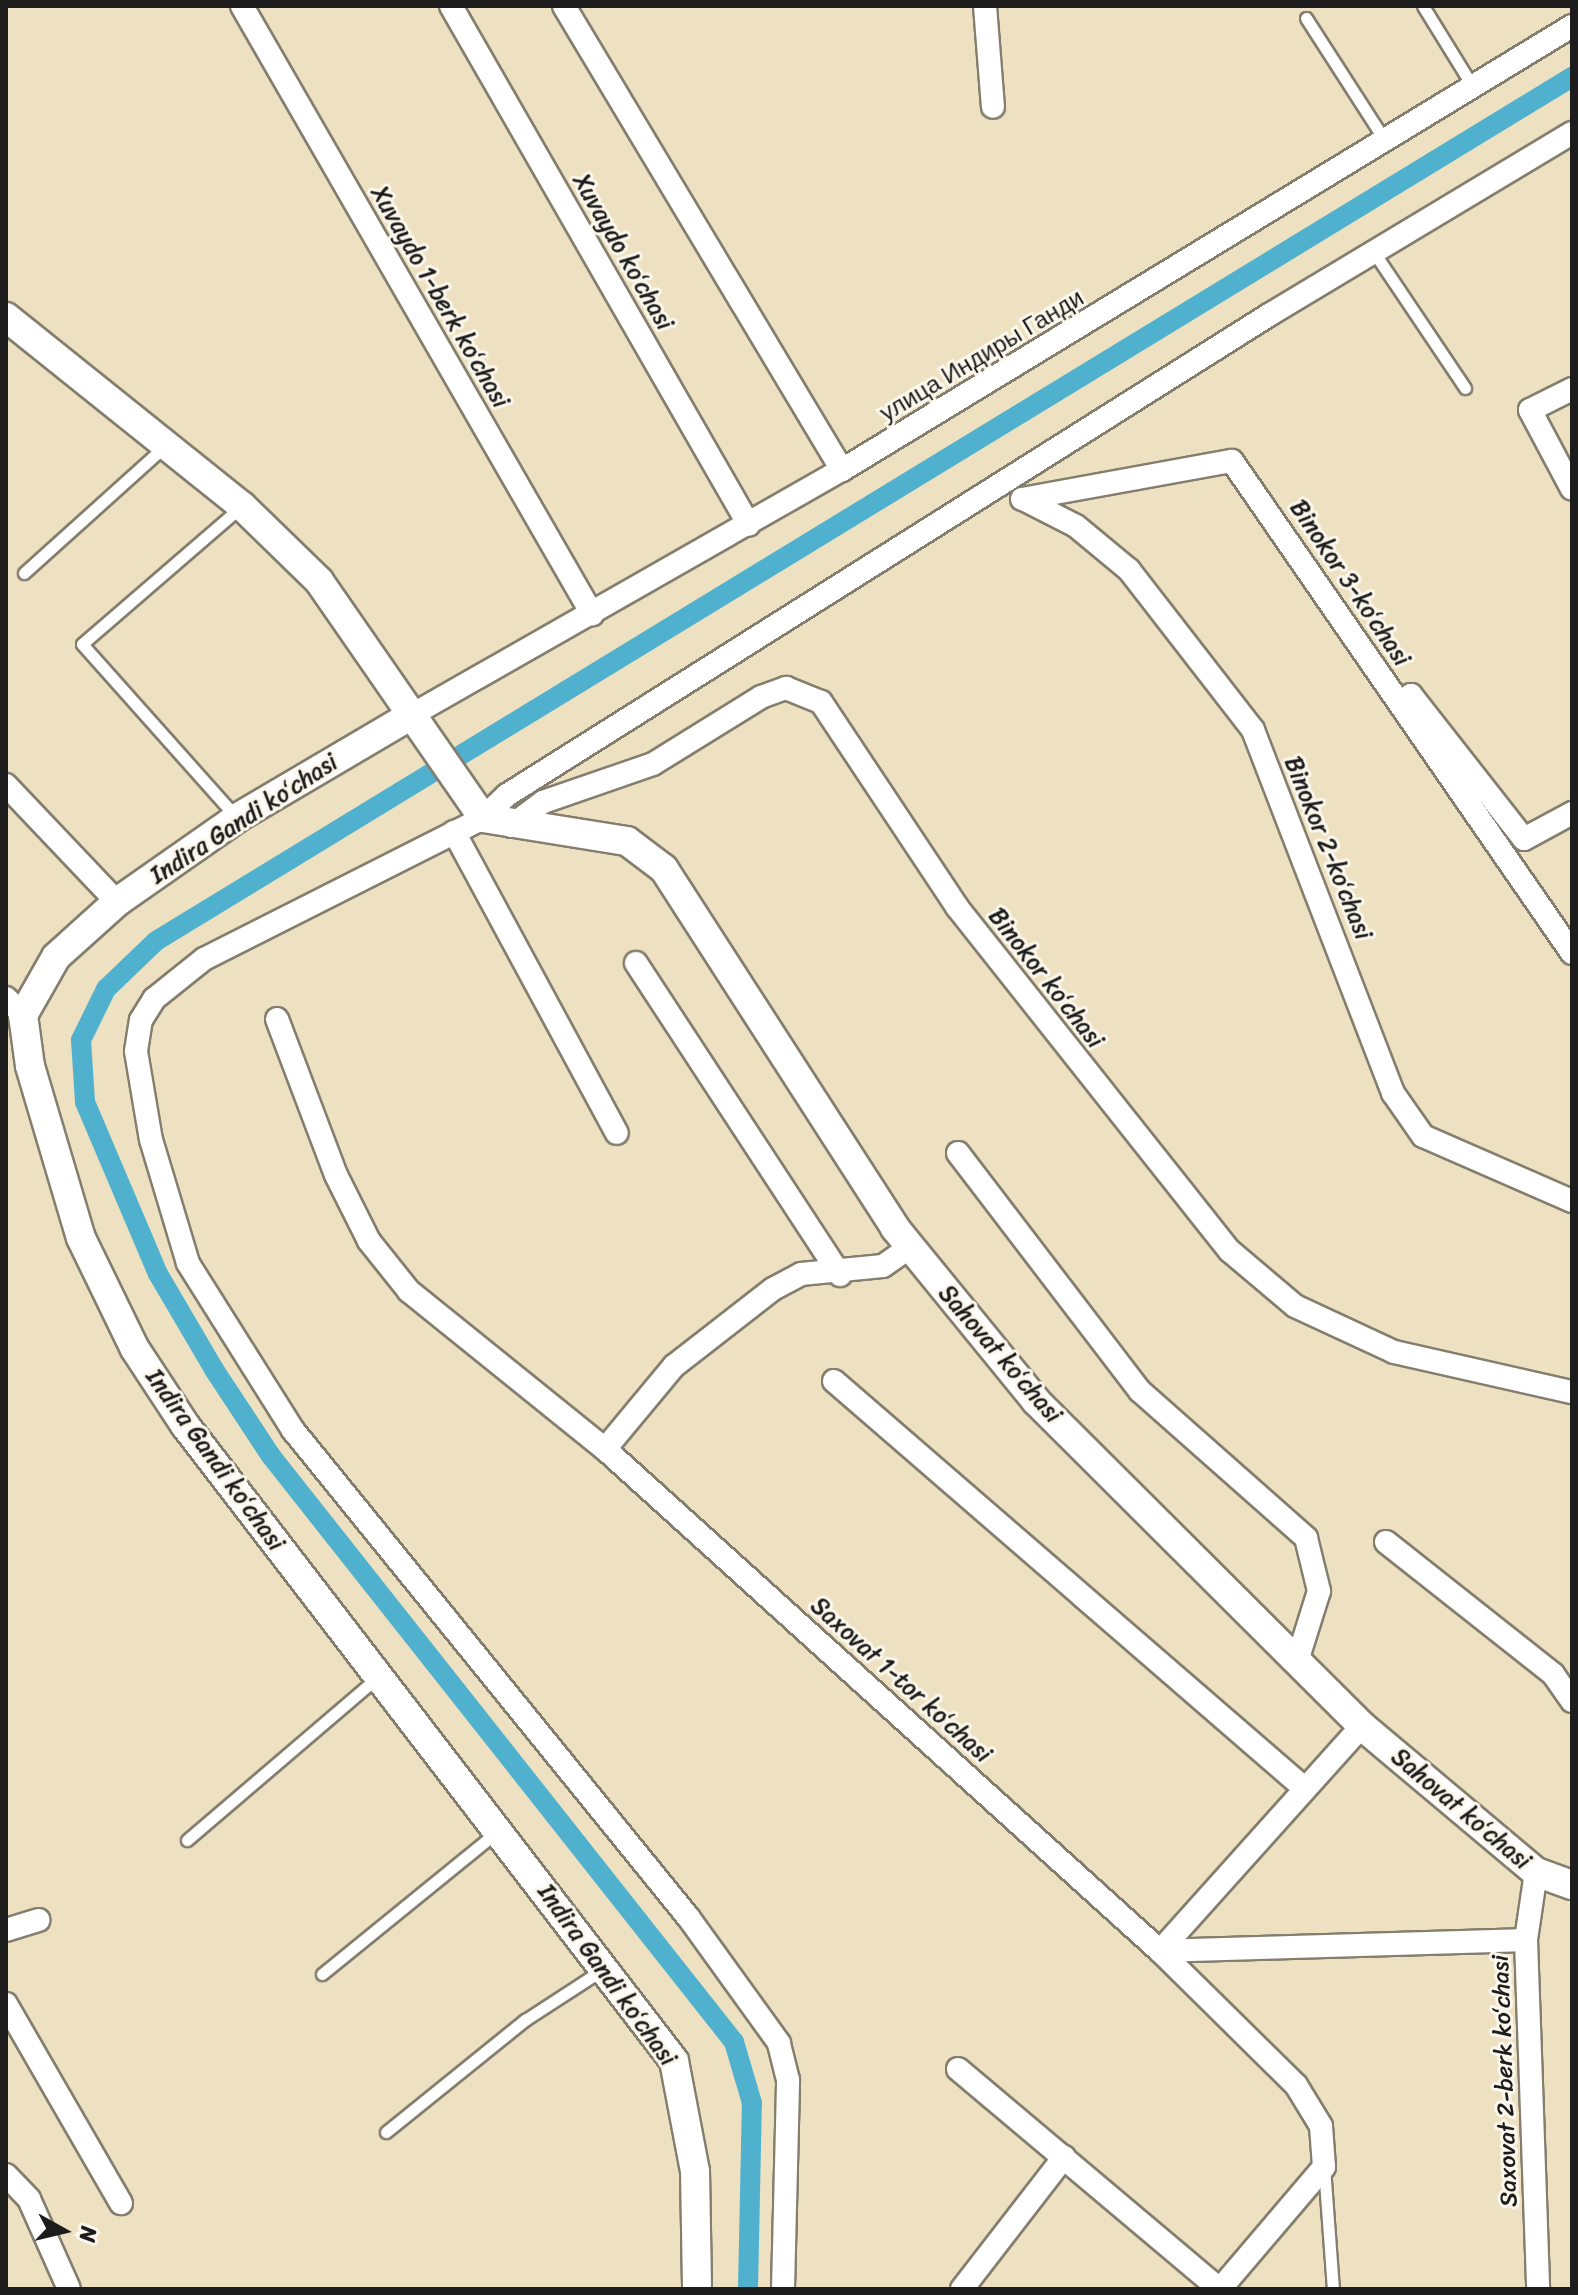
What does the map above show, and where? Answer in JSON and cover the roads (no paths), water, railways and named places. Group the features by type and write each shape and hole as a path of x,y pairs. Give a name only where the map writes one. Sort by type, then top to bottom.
{"street":[{"name":"Xuvaydo 1-berk koʻchasi","path":"242,6 592,614"},
{"name":"Xuvaydo koʻchasi","path":"451,6 749,525"},
{"path":"564,6 842,470"},
{"path":"985,6 993,107"},
{"name":"улица Индиры Ганди","path":"418,727 592,614 842,470 1386,142 1572,26"},
{"path":"783,2289 788,2080 770,2026 293,1430 188,1263 151,1140 136,1051 154,999 204,959 296,907 483,818 507,795 1373,250 1572,133"},
{"path":"6,317 163,448 242,506 347,617 461,793 483,818"},
{"path":"1572,389 1530,410 1572,489"},
{"name":"Binokor 3-koʻchasi","path":"973,504 1161,478 1226,458 1257,490 1572,953"},
{"name":"Binokor 2-koʻchasi","path":"1023,499 1076,526 1129,570 1253,730 1393,1093 1423,1136 1572,1201"},
{"name":"Binokor koʻchasi","path":"511,826 543,802 653,764 761,697 786,688 821,702 957,907 1230,1251 1295,1306 1394,1352 1572,1392"},
{"path":"1400,704 1411,695 1524,839 1572,813"},
{"name":"Indira Gandi koʻchasi","path":"418,727 237,818 117,902 56,957 15,1007 81,1238 135,1349 185,1425 605,1967 680,2078 695,2171 697,2289"},
{"path":"6,785 117,902"},
{"name":"Sahovat koʻchasi","path":"483,818 511,826 627,841 664,869 910,1247 1036,1401 1298,1658 1362,1726 1536,1872 1572,1885"},
{"path":"454,832 617,1133"},
{"path":"636,963 840,1275"},
{"name":"Saxovat 1-tor koʻchasi","path":"277,1019 336,1175 391,1270 605,1449 1160,1951 1315,2107 1324,2167"},
{"path":"958,1153 1140,1391 1306,1538 1319,1591 1298,1658"},
{"path":"605,1449 674,1366 773,1289 801,1274 840,1275 883,1266 910,1247"},
{"path":"834,1381 1304,1788"},
{"path":"1386,1542 1553,1674 1572,1701"},
{"path":"1160,1951 1362,1726"},
{"name":"Saxovat 2-berk koʻchasi","path":"1536,1872 1526,1940 1538,2289"},
{"path":"6,1930 39,1920"},
{"path":"1160,1951 1526,1940"},
{"path":"6,2004 121,2203"},
{"path":"958,2069 1219,2289 1324,2167"},
{"path":"962,2289 1064,2157"},
{"path":"6,2175 29,2199 69,2289"}],"lane":[{"path":"1423,6 1473,87"},
{"path":"1306,18 1386,142"},
{"path":"1373,250 1465,388"},
{"path":"24,573 163,448"},
{"path":"237,818 82,644 242,506"},
{"path":"187,1840 379,1677"},
{"path":"322,1974 499,1830"},
{"path":"386,2132 525,2020 605,1967"},
{"path":"1324,2167 1333,2289"}],"waterway":[{"path":"748,2289 752,2103 734,2042 271,1456 215,1371 158,1274 85,1102 81,1040 106,989 156,941 1572,77"}]}
